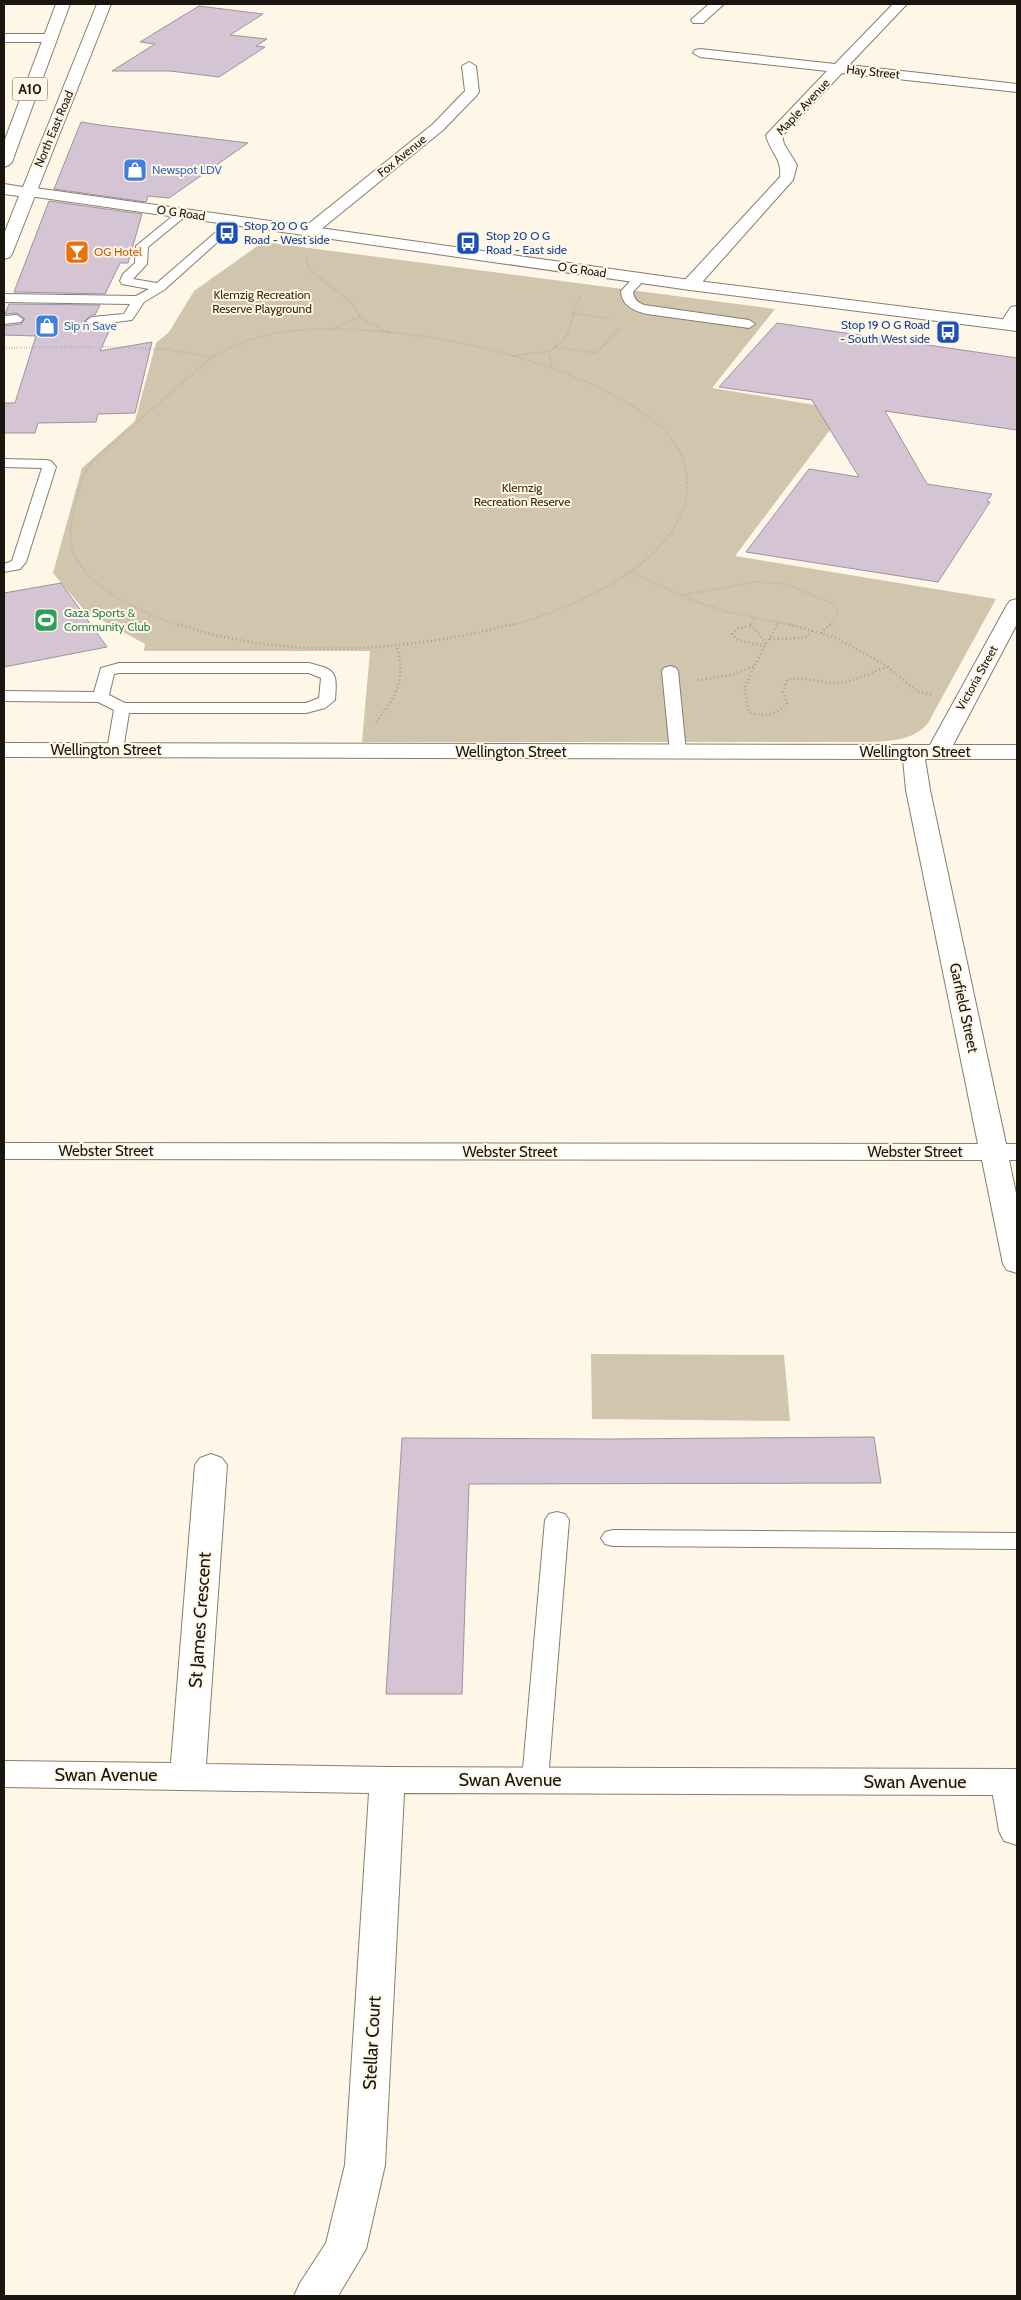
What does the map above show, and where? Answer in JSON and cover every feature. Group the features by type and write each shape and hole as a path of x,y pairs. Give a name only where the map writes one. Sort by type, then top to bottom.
{"main road":[{"name":"A10","path":"4,162 63,4"},
{"name":"North East Road","path":"4,254 104,4"},
{"path":"698,20 717,4"},
{"name":"Maple Avenue","path":"690,285 771,198 788,177 789,166 776,144 774,134 900,4"},
{"path":"4,38 92,37"},
{"name":"Hay Street","path":"700,53 1017,88"},
{"name":"Fox Avenue","path":"308,232 438,127 472,92 469,66"},
{"name":"O G Road","path":"4,189 690,285 1014,321"},
{"name":"Victoria Street","path":"938,752 1017,605"},
{"name":"Wellington Street","path":"4,750 1017,752"},
{"name":"Garfield Street","path":"913,752 918,790 1006,1152 1017,1264"},
{"name":"Webster Street","path":"4,1151 1006,1152"},
{"name":"St James Crescent","path":"188,1776 211,1465"},
{"name":"Swan Avenue","path":"4,1774 388,1780 1013,1782"},
{"name":"Stellar Court","path":"316,2296 345,2249 365,2165 388,1780"},
{"path":"1013,1782 1017,1831"}],"lane":[{"path":"160,287 126,281 127,277 141,264 142,246 158,231 183,213"},
{"path":"92,320 128,317 139,300 160,287 234,221"},
{"path":"640,278 627,291 627,298 633,305 647,310 749,324"},
{"path":"4,298 139,300"},
{"path":"33,312 34,308 49,299"},
{"path":"4,320 17,319"},
{"path":"4,463 37,463 46,464 49,467 19,562 15,566 4,568"},
{"path":"4,696 101,696 122,708 306,708 319,705 328,700 329,677 322,671 309,668 119,668 107,671 101,696"},
{"path":"670,676 678,752"},
{"path":"114,750 122,708"},
{"path":"534,1780 557,1520"},
{"path":"614,1538 1017,1541"}],"path":[{"path":"333,236 310,252 306,258 307,264 317,277 352,303 360,317 393,334"},
{"path":"509,356 549,352 566,338 577,300 604,273"},
{"path":"572,313 617,320"},
{"path":"329,329 354,321 360,317"},
{"path":"555,347 596,353 626,321"},
{"path":"329,329 393,334 457,344 509,356 551,368 592,384 639,409 662,427 686,462 688,484 686,503 672,531 650,556 630,572 578,601 532,619 457,638 397,646 311,648 241,641 169,622 127,603 97,582 76,559 72,547 70,525 85,469 212,357 231,345 249,338 278,332 329,329"},
{"path":"4,348 139,348 212,357"},
{"path":"549,352 551,368"},
{"path":"630,572 683,596 727,612 836,638 887,667 918,692 965,700"},
{"path":"683,596 755,582 782,583 832,603 838,610 834,622 821,633"},
{"path":"750,626 754,618"},
{"path":"778,623 744,688 749,712 766,717 779,713 787,703 783,692 787,680 796,677 829,684 846,684 858,680 863,674 887,667"},
{"path":"750,626 738,628 732,634 738,640 766,645"},
{"path":"750,626 766,645"},
{"path":"770,639 804,638 813,631"},
{"path":"368,751 370,736 376,721 396,698 400,688 400,655 397,646"},
{"path":"670,676 709,679 731,675 756,666"}],"green space":[{"name":"Klemzig Recreation Reserve","path":"263,242 775,309 712,388 845,410 735,556 996,599 928,723 908,737 868,742 362,742 370,651 144,651 145,644 85,611 53,573 82,468 135,421 156,343 169,332 194,291"},
{"path":"591,1354 784,1355 790,1421 592,1419"}],"building":[{"path":"199,6 263,14 230,35 267,39 256,46 265,47 219,77 170,71 112,71 155,44 140,42"},
{"path":"81,122 248,143 169,198 148,196 146,202 54,189"},
{"name":"OG Hotel","path":"49,201 142,214 128,263 120,263 105,294 14,292"},
{"path":"9,304 100,305 95,315 91,315 84,322 90,326 88,329 110,329 100,351 152,342 135,413 98,414 96,422 38,423 35,433 4,433 4,403 15,403 36,336 4,335 4,326 21,324 25,319 17,313 5,314"},
{"path":"777,323 1017,358 1017,430 885,411 927,484 992,494 987,501 990,502 938,582 746,552 809,469 859,477 812,400 719,387"},
{"name":"Gaza Sports & Community Club","path":"61,583 107,647 4,667 4,593"},
{"path":"874,1437 881,1483 469,1484 462,1694 386,1694 402,1438"}],"place":[{"name":"Newspot LDV","path":"135,170"},
{"name":"Stop 20 O G Road - West side","path":"227,233"},
{"name":"Stop 20 O G Road - East side","path":"468,243"},
{"name":"OG Hotel","path":"77,252"},
{"name":"Sip n Save","path":"47,326"},
{"name":"Stop 19 O G Road - South West side","path":"948,332"},
{"name":"Gaza Sports & Community Club","path":"46,620"}],"park label":[{"name":"Klemzig Recreation Reserve Playground","path":"262,302"}]}
